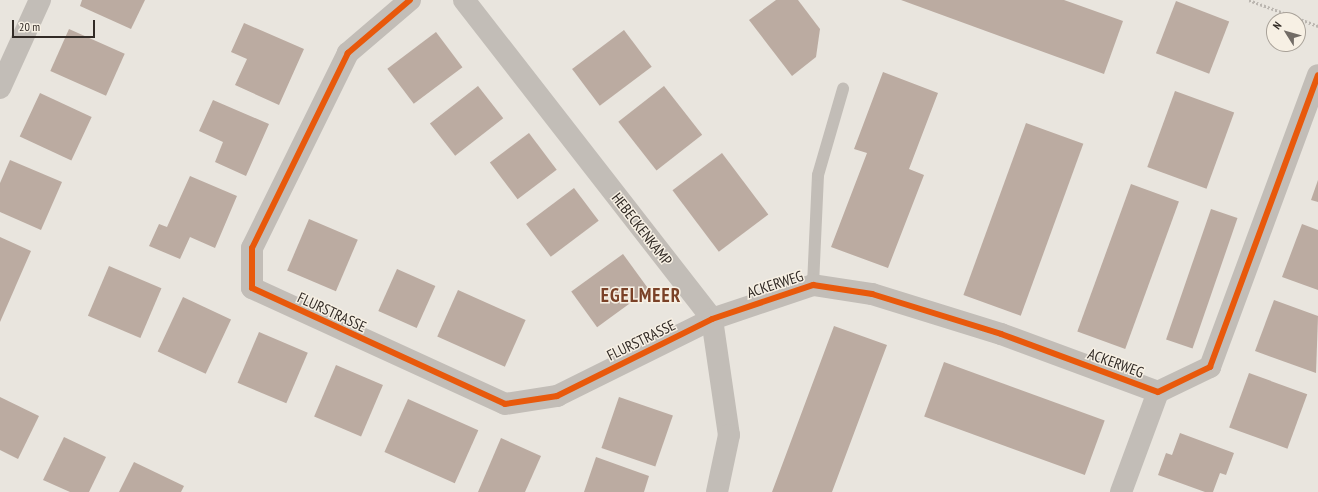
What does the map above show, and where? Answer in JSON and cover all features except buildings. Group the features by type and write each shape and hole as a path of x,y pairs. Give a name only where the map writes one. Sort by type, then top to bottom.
{"street":[{"path":"0,88 40,0"},
{"name":"FLURSTRASSE","path":"410,0 348,53 252,248 252,288 505,404 557,396 712,319"},
{"name":"HEBECKENKAMP","path":"464,0 712,319 729,435 717,492"},
{"name":"ACKERWEG","path":"712,319 813,285 872,294 978,327 1158,392 1210,368 1318,75"},
{"name":"ACKERWEG","path":"1121,492 1158,392"}],"lane":[{"path":"813,285 818,175 843,89"}],"path":[{"path":"1249,0 1318,26"}],"cycle path":[{"path":"410,0 348,53 252,248 252,288 505,404 557,396 712,319 813,285 872,294 1001,334 1158,392 1210,367 1318,75"}],"district":[{"name":"EGELMEER","path":"641,296"}]}
